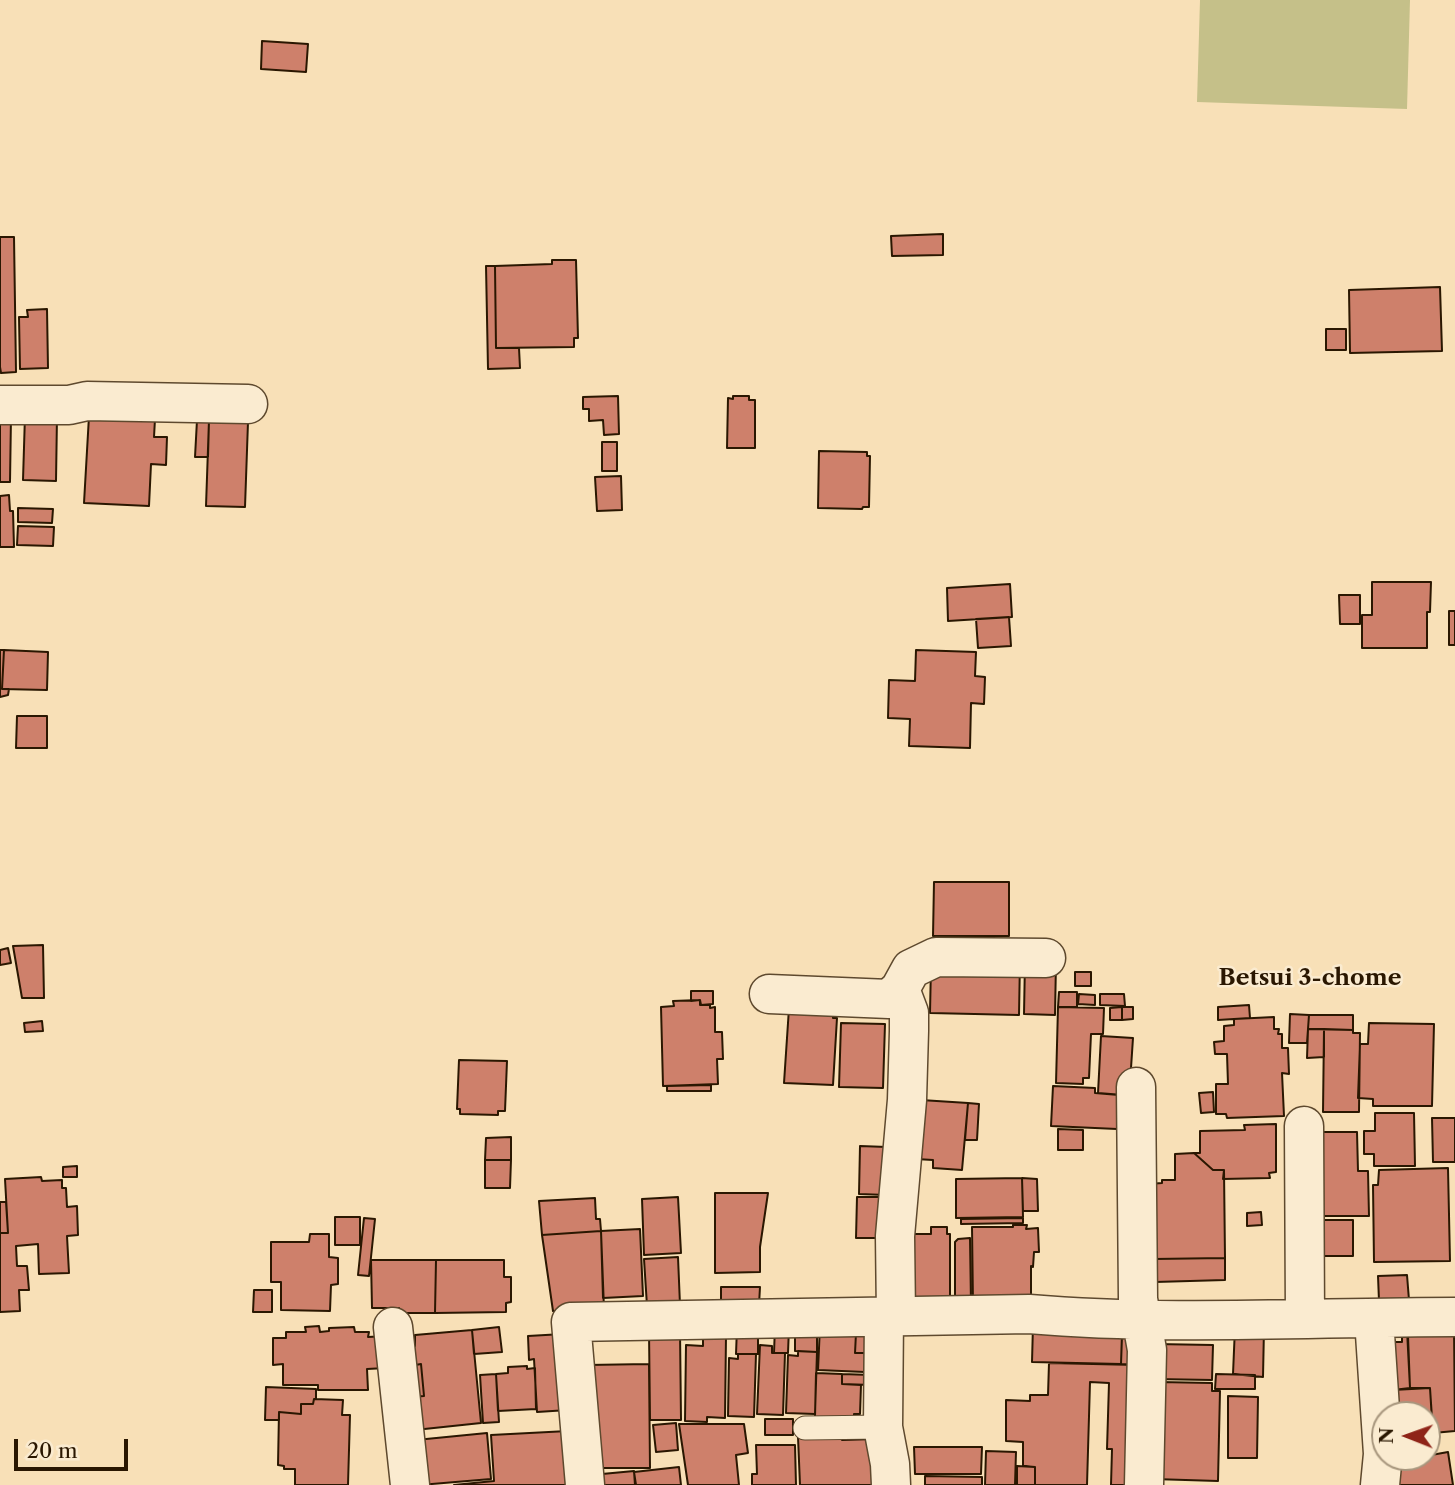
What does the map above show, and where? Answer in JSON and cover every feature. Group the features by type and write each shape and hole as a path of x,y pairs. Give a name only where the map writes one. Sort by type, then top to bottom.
{"street":[{"path":"0,405 69,405 88,401 248,404"},
{"path":"769,994 889,999 900,989 911,970 936,957 1046,958"},
{"path":"891,1485 883,1427 907,1100 909,1031 909,1013 900,989"},
{"path":"1136,1087 1138,1299 1147,1350 1144,1485"},
{"path":"1304,1126 1305,1320"},
{"path":"585,1485 570,1322 1029,1314 1069,1317 1305,1320 1455,1317"},
{"path":"1374,1319 1383,1454 1380,1485"},
{"path":"393,1327 410,1485"}],"lane":[{"path":"805,1428 883,1427"}],"shaded area":[{"path":"1200,0 1410,0 1407,109 1197,102"}],"building":[{"path":"262,41 308,44 306,72 261,69"},
{"path":"943,234 943,255 892,256 891,236"},
{"path":"0,237 14,237 16,372 1,373 0,367"},
{"path":"552,260 576,260 578,338 574,338 574,347 496,348 495,266 552,264"},
{"path":"486,266 495,266 496,348 519,348 520,368 488,369"},
{"path":"1440,287 1442,351 1350,353 1349,290"},
{"path":"47,309 48,368 20,369 19,317 28,317 27,310"},
{"path":"1326,329 1346,329 1346,350 1326,350"},
{"path":"618,396 619,434 604,435 603,420 589,421 589,409 583,409 583,397"},
{"path":"733,396 749,396 749,400 755,400 755,448 727,448 728,398 733,399"},
{"path":"25,415 57,416 56,481 23,480"},
{"path":"0,416 11,416 10,482 0,482"},
{"path":"89,416 155,419 154,437 167,437 166,465 151,464 149,506 84,503"},
{"path":"197,420 209,420 208,457 195,457"},
{"path":"209,420 248,422 245,507 206,506"},
{"path":"602,442 617,442 617,471 602,471"},
{"path":"819,451 867,452 867,456 870,456 869,507 818,508"},
{"path":"621,476 622,510 597,511 595,477"},
{"path":"9,495 10,511 13,511 14,547 0,547 0,496"},
{"path":"18,508 53,509 52,523 18,522"},
{"path":"18,526 54,527 53,546 17,545"},
{"path":"1372,582 1431,582 1430,612 1427,612 1427,648 1362,648 1362,615 1372,615"},
{"path":"1010,584 1012,617 948,621 947,588"},
{"path":"1339,595 1360,595 1360,624 1340,624"},
{"path":"1449,611 1455,611 1455,645 1449,645"},
{"path":"1009,617 1011,646 978,648 976,619"},
{"path":"0,650 4,650 2,689 9,689 8,695 0,697"},
{"path":"4,650 48,652 47,690 2,689"},
{"path":"916,650 976,652 975,676 985,677 984,704 971,703 970,748 909,746 910,719 888,718 889,680 915,681"},
{"path":"17,716 47,716 47,748 16,748"},
{"path":"934,882 1009,882 1009,936 933,936"},
{"path":"43,945 44,998 22,998 13,946"},
{"path":"8,948 11,963 0,965 0,950"},
{"path":"1020,960 1019,1015 930,1013 931,965"},
{"path":"1025,961 1056,962 1055,1015 1024,1014"},
{"path":"1075,972 1091,972 1091,986 1075,986"},
{"path":"691,991 713,991 713,1004 701,1005 700,1000 691,1001"},
{"path":"1059,992 1077,992 1077,1007 1058,1007"},
{"path":"1079,994 1095,995 1095,1005 1078,1004"},
{"path":"1100,994 1124,994 1125,1006 1100,1005"},
{"path":"700,1000 700,1005 715,1007 715,1032 722,1032 723,1059 717,1059 718,1084 663,1086 661,1007 674,1006 673,1001"},
{"path":"1249,1005 1250,1018 1218,1020 1218,1007"},
{"path":"1058,1007 1104,1008 1103,1034 1091,1034 1089,1078 1083,1078 1083,1084 1056,1083"},
{"path":"1122,1007 1122,1020 1110,1020 1110,1008"},
{"path":"1122,1007 1133,1007 1133,1019 1122,1020"},
{"path":"789,1008 833,1011 833,1018 837,1018 833,1085 784,1083"},
{"path":"1290,1014 1309,1015 1307,1043 1289,1043"},
{"path":"1309,1015 1353,1015 1353,1030 1308,1029"},
{"path":"1274,1017 1274,1029 1279,1029 1278,1034 1282,1034 1282,1048 1288,1048 1289,1074 1282,1073 1284,1116 1227,1118 1226,1114 1216,1114 1216,1084 1228,1084 1227,1054 1215,1054 1214,1042 1224,1041 1224,1026 1234,1025 1234,1019"},
{"path":"42,1021 43,1031 25,1032 24,1023"},
{"path":"841,1023 885,1024 883,1088 839,1087"},
{"path":"1369,1023 1434,1024 1432,1106 1373,1106 1373,1099 1358,1098 1360,1044 1368,1044"},
{"path":"1308,1029 1324,1029 1324,1057 1307,1058"},
{"path":"1324,1029 1353,1030 1353,1033 1360,1033 1359,1112 1323,1112"},
{"path":"1101,1036 1133,1038 1130,1083 1123,1095 1098,1093"},
{"path":"459,1060 507,1061 505,1111 498,1111 498,1115 460,1114 460,1109 457,1109"},
{"path":"711,1085 711,1091 667,1091 667,1086"},
{"path":"1053,1086 1095,1088 1095,1093 1119,1095 1117,1129 1051,1126"},
{"path":"1213,1092 1214,1112 1201,1113 1199,1093"},
{"path":"921,1100 968,1103 962,1170 933,1168 933,1160 916,1159"},
{"path":"968,1103 979,1104 977,1140 965,1140"},
{"path":"1375,1113 1414,1113 1415,1166 1374,1166 1374,1154 1364,1154 1364,1131 1375,1131"},
{"path":"1432,1118 1455,1118 1455,1162 1433,1162"},
{"path":"1276,1124 1276,1172 1269,1173 1270,1178 1223,1179 1224,1170 1213,1170 1194,1153 1200,1153 1200,1131 1245,1130 1244,1125"},
{"path":"1058,1129 1083,1130 1083,1150 1058,1150"},
{"path":"1314,1132 1357,1132 1358,1171 1368,1171 1369,1216 1315,1216"},
{"path":"511,1137 511,1160 485,1160 486,1138"},
{"path":"860,1146 887,1147 886,1195 859,1194"},
{"path":"1194,1153 1213,1170 1224,1170 1225,1258 1154,1259 1149,1184 1175,1180 1175,1154"},
{"path":"485,1160 511,1160 510,1188 485,1188"},
{"path":"77,1166 77,1177 63,1177 63,1167"},
{"path":"1448,1168 1450,1261 1374,1262 1373,1185 1378,1185 1379,1170"},
{"path":"41,1177 42,1181 62,1180 62,1188 66,1188 67,1207 77,1206 78,1235 67,1236 69,1273 39,1274 38,1244 16,1246 17,1266 27,1266 29,1290 19,1290 20,1311 0,1312 0,1233 8,1233 5,1179"},
{"path":"1022,1178 1037,1179 1038,1211 1023,1211"},
{"path":"1022,1178 1023,1217 956,1218 956,1179"},
{"path":"715,1193 768,1193 760,1247 760,1272 715,1273"},
{"path":"678,1197 681,1253 644,1255 642,1199"},
{"path":"857,1197 883,1197 883,1238 856,1238"},
{"path":"595,1198 596,1219 600,1219 601,1231 542,1235 539,1201"},
{"path":"0,1202 6,1202 8,1233 0,1233"},
{"path":"1261,1212 1262,1225 1247,1226 1247,1213"},
{"path":"335,1217 360,1217 360,1245 335,1245"},
{"path":"364,1218 375,1219 369,1276 358,1275"},
{"path":"1023,1218 1023,1223 961,1224 961,1219"},
{"path":"1313,1220 1353,1220 1353,1256 1313,1256"},
{"path":"1027,1225 1026,1229 1038,1228 1039,1252 1034,1252 1033,1267 1031,1266 1031,1305 973,1305 972,1227"},
{"path":"931,1227 947,1227 947,1234 950,1234 950,1305 906,1305 906,1234 931,1234"},
{"path":"640,1229 643,1296 603,1298 601,1231"},
{"path":"601,1231 604,1309 553,1311 542,1235"},
{"path":"310,1234 329,1234 329,1257 338,1258 338,1284 331,1285 330,1311 281,1310 281,1282 271,1282 271,1242 309,1242"},
{"path":"970,1238 971,1305 955,1305 955,1242 958,1239"},
{"path":"678,1257 680,1305 647,1306 644,1259"},
{"path":"1225,1258 1225,1280 1155,1282 1154,1259"},
{"path":"371,1260 436,1260 435,1313 399,1313 399,1308 372,1308"},
{"path":"436,1260 504,1260 504,1277 511,1277 511,1302 506,1303 506,1312 435,1313"},
{"path":"1407,1275 1409,1300 1379,1301 1378,1276"},
{"path":"721,1287 760,1287 759,1305 721,1305"},
{"path":"254,1290 272,1290 272,1312 253,1312"},
{"path":"1033,1325 1122,1333 1121,1364 1032,1362"},
{"path":"319,1326 320,1332 329,1331 329,1328 354,1327 355,1332 369,1332 368,1337 386,1336 386,1368 367,1369 368,1390 318,1390 318,1385 283,1385 283,1364 273,1365 273,1338 286,1338 286,1332 306,1332 305,1327"},
{"path":"775,1326 789,1327 788,1353 774,1353"},
{"path":"820,1326 856,1333 855,1353 865,1353 865,1372 818,1370"},
{"path":"499,1327 502,1352 474,1354 472,1330"},
{"path":"737,1327 758,1327 758,1354 736,1354"},
{"path":"1235,1327 1264,1328 1263,1377 1233,1374"},
{"path":"1454,1328 1455,1431 1441,1432 1441,1401 1431,1401 1430,1388 1410,1388 1407,1330"},
{"path":"795,1329 817,1329 817,1352 795,1351"},
{"path":"472,1330 481,1423 415,1430 412,1397 424,1396 421,1364 410,1366 408,1346 415,1346 415,1335"},
{"path":"649,1331 680,1331 681,1420 650,1420"},
{"path":"856,1333 872,1333 872,1353 855,1353"},
{"path":"563,1334 568,1410 537,1412 534,1359 529,1360 528,1336"},
{"path":"703,1335 726,1336 725,1418 707,1417 707,1422 685,1421 686,1345 703,1346"},
{"path":"1122,1336 1137,1336 1137,1365 1121,1364"},
{"path":"1402,1336 1408,1336 1410,1388 1393,1390 1391,1342 1402,1342"},
{"path":"1155,1344 1213,1345 1212,1380 1155,1379"},
{"path":"760,1345 772,1346 772,1353 785,1353 783,1415 757,1414"},
{"path":"798,1351 817,1352 815,1414 786,1413 788,1355 798,1356"},
{"path":"738,1354 756,1354 754,1417 728,1416 729,1358 738,1359"},
{"path":"1049,1363 1137,1365 1134,1485 1111,1485 1112,1449 1107,1449 1109,1383 1090,1382 1087,1485 1035,1485 1035,1467 1023,1466 1023,1442 1006,1441 1006,1400 1030,1401 1030,1395 1048,1395"},
{"path":"421,1364 424,1396 412,1397 410,1366"},
{"path":"649,1364 650,1468 591,1468 587,1365"},
{"path":"527,1366 527,1369 535,1368 536,1409 498,1411 496,1374 508,1373 508,1367"},
{"path":"816,1373 842,1374 842,1384 861,1385 860,1414 854,1414 854,1418 815,1417"},
{"path":"496,1374 499,1422 483,1423 480,1375"},
{"path":"842,1374 871,1375 871,1385 842,1384"},
{"path":"1216,1374 1255,1375 1255,1389 1215,1389"},
{"path":"1159,1382 1212,1383 1212,1391 1220,1391 1218,1481 1153,1479"},
{"path":"266,1387 316,1389 316,1399 313,1404 301,1404 301,1414 279,1412 279,1420 265,1420"},
{"path":"1430,1388 1431,1401 1393,1401 1393,1390"},
{"path":"1228,1396 1258,1397 1257,1458 1228,1458"},
{"path":"314,1399 343,1400 342,1415 350,1415 348,1485 295,1485 295,1469 284,1469 284,1466 278,1465 279,1412 301,1414 301,1404 313,1404"},
{"path":"765,1419 793,1419 793,1435 765,1435"},
{"path":"676,1423 678,1450 656,1452 653,1425"},
{"path":"679,1424 744,1424 748,1453 736,1455 739,1485 688,1485"},
{"path":"568,1431 575,1485 454,1485 494,1481 491,1435"},
{"path":"487,1433 491,1479 420,1485 416,1440"},
{"path":"842,1436 842,1440 875,1439 877,1485 800,1485 798,1437"},
{"path":"756,1445 795,1445 796,1485 752,1485 752,1474 757,1474"},
{"path":"914,1447 982,1447 981,1474 915,1474"},
{"path":"986,1451 1016,1452 1015,1485 985,1485"},
{"path":"1448,1452 1453,1485 1396,1485 1397,1471 1441,1471 1441,1453"},
{"path":"1017,1466 1035,1467 1035,1485 1017,1485"},
{"path":"679,1467 681,1485 636,1485 634,1472"},
{"path":"634,1471 635,1485 603,1485 602,1474"},
{"path":"925,1476 982,1477 982,1485 925,1485"}],"district":[{"name":"Betsui 3-chome","path":"1310,978"}]}
